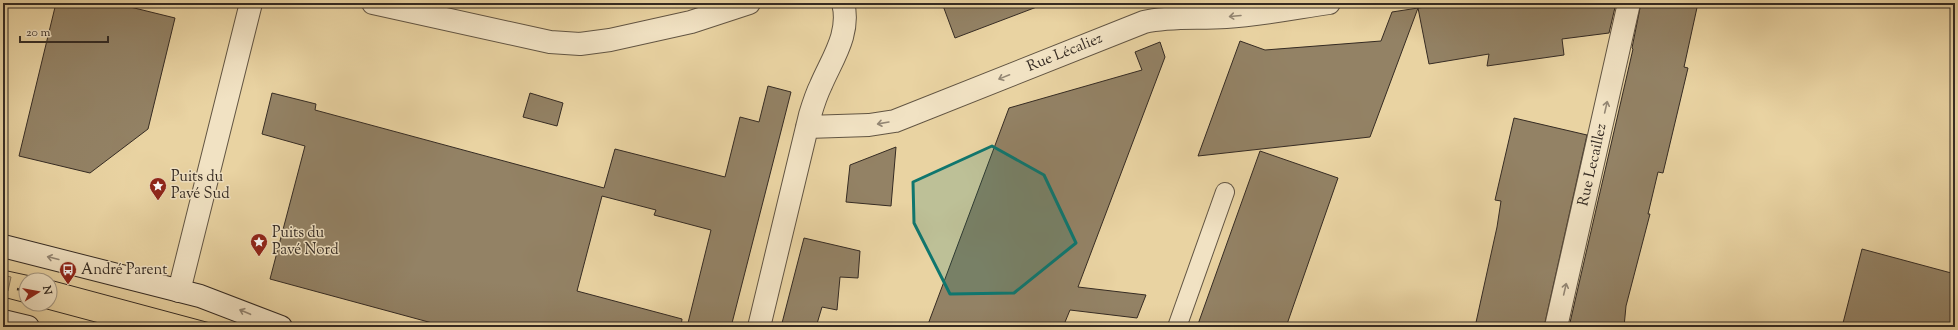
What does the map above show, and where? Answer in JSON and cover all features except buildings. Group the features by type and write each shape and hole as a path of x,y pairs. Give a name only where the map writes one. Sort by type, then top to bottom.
{"street":[{"path":"179,291 251,3"},
{"path":"373,3 550,42 580,44 610,40 691,22 748,3"},
{"path":"759,327 807,128 820,86 844,31 845,12 843,3"},
{"name":"Rue Lécaliez","path":"807,128 869,125 895,121 1144,22 1169,18 1244,16 1330,3"},
{"name":"Rue Lecaillez","path":"1556,327 1629,3"},
{"path":"3,246 179,291 223,304 281,327"},
{"path":"3,321 28,327"}],"lane":[{"path":"1176,327 1225,192"}],"highlighted area":[{"path":"992,146 1044,175 1076,243 1014,293 950,294 914,223 913,182"}],"shaded area":[{"path":"3,275 11,277 8,291 3,289"}],"tram line":[{"path":"3,270 18,273"},
{"path":"58,282 225,327"},
{"path":"3,297 18,301"},
{"path":"58,312 114,327"}],"place":[{"name":"Puits du Pavé Sud","path":"158,201"},
{"name":"Puits du Pavé Nord","path":"259,257"},
{"name":"André Parent","path":"68,285"}]}
